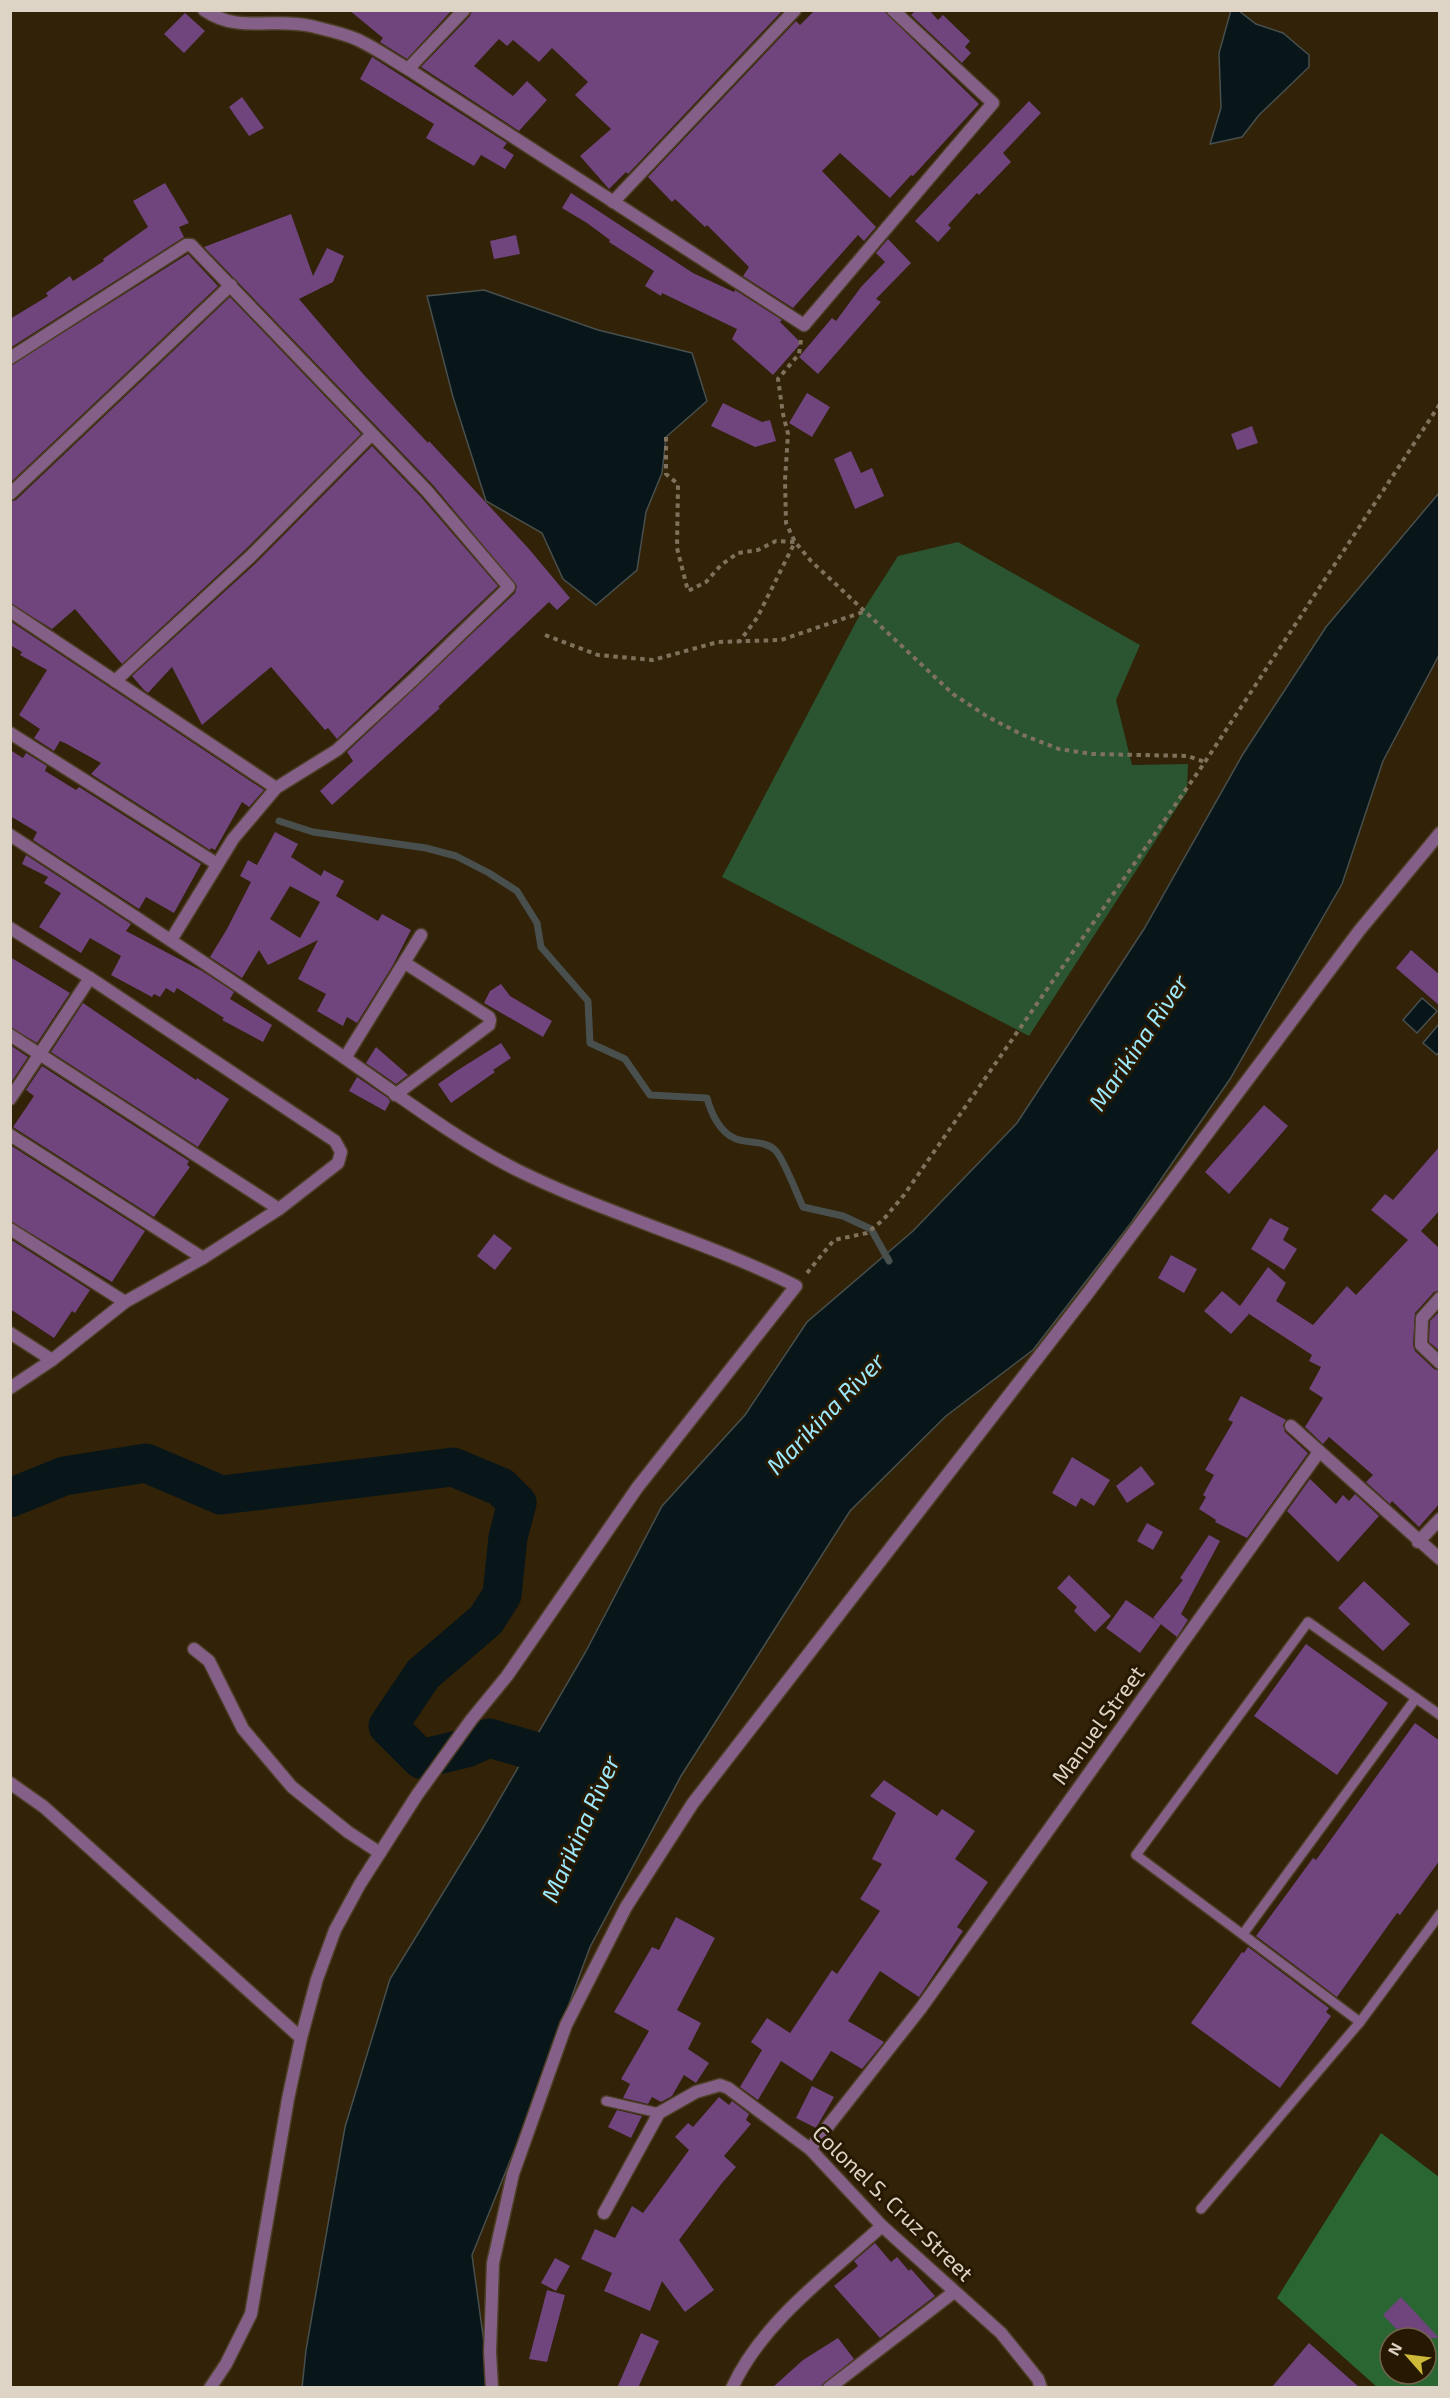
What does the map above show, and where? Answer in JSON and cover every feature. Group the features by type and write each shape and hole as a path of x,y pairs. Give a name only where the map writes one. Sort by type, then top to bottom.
{"street":[{"path":"204,10 220,21 246,25 267,22 318,28 356,39 408,69 804,325 993,103 893,10"},
{"path":"408,69 464,10"},
{"path":"613,202 795,10"},
{"path":"10,358 186,245 196,248 371,435 427,491 509,587 337,750 276,788 249,817 217,864 171,940"},
{"path":"10,494 231,285"},
{"path":"115,681 251,556 371,435"},
{"path":"10,611 276,788"},
{"path":"10,733 217,864"},
{"path":"492,2388 490,2352 493,2264 513,2174 566,2025 626,1907 693,1803 1080,1303 1359,930 1440,833"},
{"path":"10,835 171,940 449,1131 517,1170 571,1195 709,1247 796,1286 637,1488 507,1676 471,1720 417,1794 335,1930 317,1979 301,2038 288,2099 251,2314 210,2388"},
{"path":"10,928 90,978 338,1144 341,1152 338,1163 279,1209 204,1258 125,1302 52,1360 10,1388"},
{"path":"345,1058 421,935"},
{"path":"395,1095 489,1025 490,1020 489,1017 405,963"},
{"path":"10,1099 90,978"},
{"path":"10,1035 279,1209"},
{"path":"10,1135 204,1258"},
{"path":"10,1229 125,1302"},
{"path":"1440,1298 1422,1318 1421,1345 1440,1363"},
{"path":"10,1333 52,1360"},
{"path":"1291,1425 1418,1542 1440,1559"},
{"name":"Manuel Street","path":"810,2149 921,2008 1318,1452"},
{"path":"1418,1542 1440,1519"},
{"path":"194,1649 209,1661 243,1729 292,1788 348,1832 380,1853"},
{"path":"10,1783 44,1807 301,2038"},
{"name":"Colonel S. Cruz Street","path":"659,2113 696,2092 720,2085 728,2088 810,2149 882,2226 1001,2333 1038,2379 1041,2388"},
{"path":"604,2213 659,2113"},
{"path":"732,2388 740,2371 776,2323 882,2226"},
{"path":"829,2388 954,2292"}],"lane":[{"path":"1360,2022 1136,1855 1308,1622 1440,1715"},
{"path":"1243,1934 1416,1698"},
{"path":"1201,2209 1360,2022 1440,1914"},
{"path":"606,2101 659,2113"}],"path":[{"path":"804,325 799,354 778,379 788,434 785,468 786,523 795,542 811,561 953,694 988,717 1023,735 1059,749 1092,754 1188,756 1204,762"},
{"path":"796,1286 834,1240 867,1233 883,1220 904,1195 1204,762 1440,404"},
{"path":"666,437 666,474 678,484 677,548 688,591 706,582 721,565 738,553 758,550 776,542 795,542"},
{"path":"738,642 757,618 795,542"},
{"path":"545,635 598,655 653,660 718,642 781,639 863,612"}],"green space":[{"path":"958,542 1140,645 1116,700 1132,765 1188,764 1187,792 1029,1036 722,877 857,620 898,556"},
{"path":"1381,2133 1439,2177 1439,2387 1377,2387 1277,2298"}],"water":[{"path":"1231,10 1239,11 1256,24 1283,33 1309,55 1309,67 1259,115 1242,137 1210,144 1221,108 1219,53"},
{"path":"484,290 598,330 692,353 707,401 666,437 662,473 646,512 637,570 596,605 563,579 542,533 486,501 453,397 427,296"},
{"name":"Marikina River","path":"1439,493 1439,655 1383,761 1342,884 1230,1079 1131,1223 1033,1350 946,1416 850,1511 681,1776 590,1947 523,2129 472,2255 490,2387 302,2388 306,2350 345,2127 390,1979 481,1831 585,1653 662,1506 745,1415 807,1322 913,1231 1017,1123 1144,929 1243,754 1326,627"},
{"path":"1422,998 1437,1011 1417,1033 1403,1020"},
{"path":"1439,1024 1439,1052 1437,1055 1423,1043"}],"building":[{"path":"349,10 452,10 407,59 380,42 383,38"},
{"path":"472,10 783,10 628,174 626,172 609,189 580,156 611,129 575,95 588,82 552,48 539,62 513,40 507,46 499,39 474,66 513,96 527,81 547,100 519,131 421,67 470,16"},
{"path":"815,10 883,10 979,104 890,198 840,153 822,171 876,227 864,241 858,235 793,308 743,276 749,267 707,225 705,227 675,199 672,202 648,177 796,21 800,25"},
{"path":"916,10 929,10 938,20 943,15 970,41 965,47 971,53 962,63 911,15"},
{"path":"185,13 205,31 184,53 164,34"},
{"path":"372,57 507,143 503,148 514,155 505,169 481,155 474,166 426,138 434,124 360,79"},
{"path":"242,97 264,128 249,136 229,107"},
{"path":"1029,101 1041,113 1003,153 1011,162 979,195 977,193 948,225 951,228 938,242 915,221"},
{"path":"165,183 189,223 179,227 184,237 10,348 10,319 48,296 46,293 70,276 73,281 104,261 103,259 148,227 133,201"},
{"path":"571,193 693,273 734,292 735,290 782,320 780,322 801,343 773,375 732,339 737,329 662,293 661,296 645,286 654,271 562,208"},
{"path":"291,214 313,276 327,248 344,256 333,282 299,299 364,375 529,549 570,598 557,610 549,602 438,707 440,708 332,805 320,791 353,761 347,752 515,593 517,586 433,485 204,247"},
{"path":"516,235 520,254 494,259 490,241"},
{"path":"888,239 911,263 876,299 881,302 818,374 799,357 832,318 836,321 861,287 885,262 876,253"},
{"path":"188,254 218,286 11,482 10,366"},
{"path":"230,297 361,434 245,550 122,664 75,609 52,629 10,603 10,502 16,500"},
{"path":"807,393 830,407 812,437 789,423"},
{"path":"723,403 762,422 770,420 776,441 755,447 711,426"},
{"path":"1252,426 1258,443 1237,450 1231,434"},
{"path":"372,446 421,497 498,586 337,739 328,728 325,730 271,667 202,725 172,667 148,693 144,690 132,676 257,562"},
{"path":"851,451 861,473 872,468 884,496 855,509 834,459"},
{"path":"10,621 264,790 249,807 242,802 215,850 211,848 210,850 91,774 101,763 60,741 54,751 34,738 40,729 19,715 47,670 20,655 22,652 10,645"},
{"path":"10,750 23,758 26,753 47,766 45,771 76,790 79,787 201,864 174,913 146,897 139,909 33,840 37,832 10,816"},
{"path":"275,832 298,844 291,857 321,876 324,870 344,881 336,896 378,921 382,914 411,930 393,965 357,1023 347,1017 343,1026 317,1011 326,994 298,979 318,940 268,965 259,950 242,978 210,957 251,882 240,876 248,860 257,865","holes":["290,886 320,902 300,938 270,919"]},
{"path":"26,855 131,924 126,931 202,971 234,992 230,999 272,1025 263,1042 222,1020 224,1018 177,988 174,993 166,988 160,997 154,994 152,997 111,975 121,956 90,938 81,953 39,927 61,893 44,883 48,877 22,864"},
{"path":"1411,950 1440,975 1440,1006 1396,968"},
{"path":"10,957 70,993 37,1043 10,1027"},
{"path":"501,984 510,996 552,1021 543,1037 484,1003 490,991"},
{"path":"83,1003 196,1080 197,1078 229,1099 198,1147 51,1052"},
{"path":"501,1043 511,1058 451,1103 438,1084"},
{"path":"10,1045 28,1057 12,1081 10,1080"},
{"path":"376,1047 408,1075 396,1084 366,1063"},
{"path":"42,1066 189,1161 187,1165 190,1167 154,1217 13,1127 34,1096 26,1090"},
{"path":"357,1077 388,1098 390,1102 385,1111 349,1091"},
{"path":"1264,1105 1288,1126 1229,1194 1205,1172"},
{"path":"10,1145 145,1231 112,1282 10,1221"},
{"path":"1440,1146 1440,1210 1421,1231 1440,1249 1440,1290 1434,1292 1415,1313 1413,1345 1415,1351 1434,1369 1440,1371 1440,1503 1419,1527 1392,1501 1390,1504 1366,1482 1373,1475 1329,1437 1323,1444 1305,1427 1323,1398 1309,1389 1321,1367 1309,1361 1312,1355 1246,1312 1249,1314 1231,1334 1204,1311 1222,1291 1240,1306 1268,1267 1286,1283 1276,1301 1313,1325 1347,1286 1356,1295 1408,1240 1371,1210 1385,1194 1393,1200"},
{"path":"1270,1218 1289,1228 1283,1240 1297,1249 1284,1270 1251,1249"},
{"path":"494,1234 512,1248 495,1270 477,1256"},
{"path":"10,1239 90,1290 54,1338 10,1309"},
{"path":"1171,1255 1197,1269 1184,1293 1158,1278"},
{"path":"1440,1311 1440,1351 1429,1342 1430,1321"},
{"path":"1241,1396 1286,1420 1283,1425 1285,1432 1308,1453 1247,1538 1215,1522 1216,1520 1199,1509 1206,1497 1203,1495 1214,1475 1205,1470 1233,1422 1228,1420"},
{"path":"1072,1457 1110,1480 1094,1506 1081,1498 1076,1507 1052,1493"},
{"path":"1141,1466 1155,1484 1127,1503 1116,1486"},
{"path":"1310,1479 1336,1504 1343,1495 1349,1501 1355,1494 1379,1516 1338,1562 1287,1511"},
{"path":"1147,1523 1163,1532 1153,1550 1137,1541"},
{"path":"1209,1535 1220,1541 1181,1614 1188,1620 1177,1637 1153,1618 1183,1580 1180,1578"},
{"path":"1069,1575 1111,1616 1095,1632 1074,1611 1077,1607 1057,1588"},
{"path":"1364,1581 1410,1624 1383,1651 1338,1608"},
{"path":"1126,1600 1161,1624 1140,1653 1106,1628"},
{"path":"1306,1644 1388,1703 1337,1775 1254,1716"},
{"path":"1415,1723 1440,1741 1440,1860 1400,1915 1397,1913 1337,1997 1256,1936 1313,1858 1316,1860"},
{"path":"884,1780 937,1816 942,1809 975,1831 955,1859 988,1882 957,1927 963,1931 919,1997 880,1971 848,2021 884,2042 862,2069 831,2051 812,2081 781,2061 758,2100 740,2087 762,2050 751,2042 767,2018 790,2033 832,1970 837,1974 880,1911 860,1899 882,1864 872,1859 896,1813 870,1796"},
{"path":"676,1917 715,1938 677,2010 701,2023 688,2049 709,2063 696,2083 684,2075 672,2096 661,2102 652,2097 648,2104 623,2098 630,2084 621,2079 649,2031 614,2012 652,1947 659,1950"},
{"path":"1248,1947 1329,2008 1326,2012 1331,2016 1280,2088 1191,2023 1242,1952 1244,1953"},
{"path":"812,2086 834,2097 816,2128 796,2118"},
{"path":"719,2097 729,2105 732,2101 749,2114 746,2120 751,2124 724,2156 736,2167 679,2240 714,2290 685,2312 662,2281 650,2311 604,2291 612,2273 581,2259 595,2229 615,2238 632,2206 643,2213 689,2150 675,2137 688,2123 693,2127"},
{"path":"617,2110 642,2116 631,2138 608,2127"},
{"path":"875,2243 891,2262 897,2257 909,2271 911,2269 935,2296 880,2338 834,2286 858,2266 854,2261"},
{"path":"555,2258 570,2266 556,2291 541,2283"},
{"path":"547,2290 565,2295 547,2362 529,2359"},
{"path":"1401,2297 1428,2326 1394,2326 1383,2315"},
{"path":"641,2333 659,2341 638,2388 617,2388"},
{"path":"838,2338 854,2359 821,2386 818,2388 772,2388 803,2360"},
{"path":"1309,2343 1360,2388 1271,2388"}],"waterway":[{"path":"279,821 313,832 426,848 456,856 517,891 537,923 541,947 588,1001 590,1043 625,1059 650,1095 707,1098 717,1122 730,1136 767,1145 776,1151 803,1207 843,1216 871,1229 889,1261"},
{"path":"10,1498 64,1476 146,1463 221,1495 453,1467 501,1487 517,1503 508,1537 502,1595 486,1620 423,1674 388,1726 421,1759 466,1748 489,1738 555,1757 577,1771"}]}
